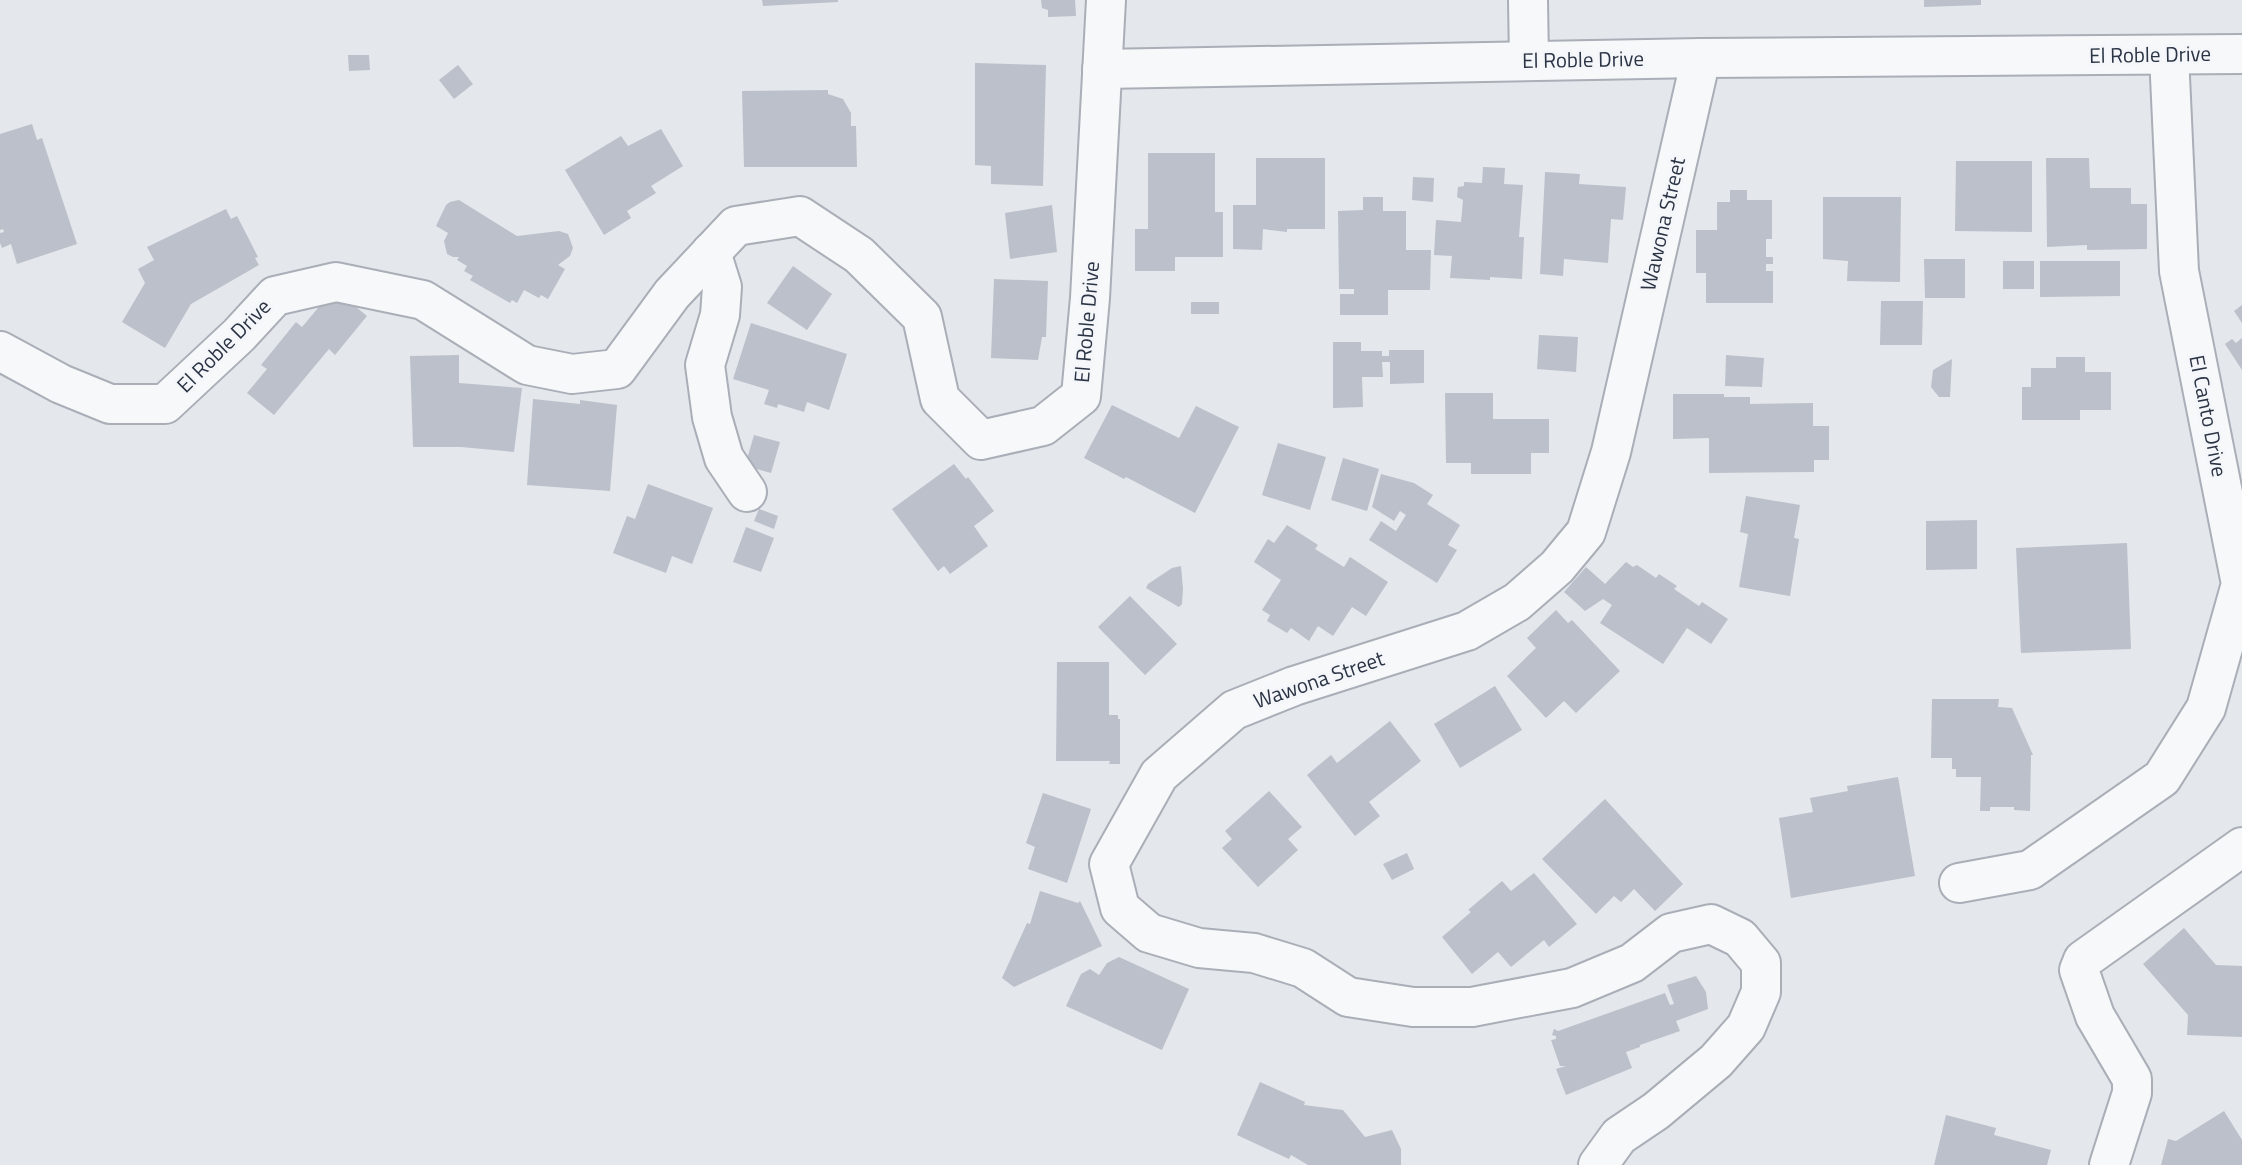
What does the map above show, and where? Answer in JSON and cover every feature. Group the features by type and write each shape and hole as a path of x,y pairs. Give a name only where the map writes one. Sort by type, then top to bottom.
{"street":[{"path":"1102,69 1106,0"},
{"path":"1528,0 1528,61"},
{"name":"El Roble Drive","path":"0,351 61,384 110,404 165,404 239,335 275,296 336,282 423,300 527,365 572,374 617,369 672,294 736,226 800,216 859,254 922,317 940,399 981,440 1043,426 1081,396 1090,298 1102,69 1701,58 2242,54"},
{"name":"El Canto Drive","path":"1959,883 2030,870 2162,778 2206,708 2241,584 2179,271 2169,55"},
{"name":"Wawona Street","path":"1598,1165 1619,1136 1656,1111 1716,1061 1746,1027 1761,992 1761,962 1740,938 1711,923 1671,933 1632,962 1572,988 1472,1007 1413,1007 1348,997 1303,968 1254,953 1199,948 1149,933 1120,908 1110,864 1159,775 1234,710 1294,686 1467,631 1517,602 1557,567 1586,532 1611,452 1701,58"},
{"path":"711,253 722,286 720,315 705,365 712,417 724,458 747,492"},
{"path":"2109,1165 2132,1093 2132,1079 2095,1016 2079,970 2083,960 2242,847"}],"building":[{"path":"762,0 838,0 838,2 763,6"},
{"path":"1041,0 1075,0 1076,16 1048,17 1048,10 1042,8"},
{"path":"1924,0 1981,0 1981,5 1924,7"},
{"path":"348,55 369,55 370,70 349,71"},
{"path":"975,63 1046,65 1043,186 991,184 991,166 975,165"},
{"path":"458,65 473,84 454,99 439,80"},
{"path":"828,90 828,94 843,99 851,113 851,126 856,126 857,167 744,167 742,91"},
{"path":"32,124 37,140 42,138 77,244 17,264 11,244 2,248 0,243 0,233 4,232 3,229 0,230 0,134"},
{"path":"661,129 683,166 651,186 656,193 627,211 631,218 604,235 565,170 621,136 628,146"},
{"path":"1148,153 1215,153 1215,212 1223,212 1223,257 1175,257 1175,271 1135,271 1135,229 1148,229"},
{"path":"1256,158 1325,158 1325,229 1287,229 1287,232 1263,229 1262,250 1233,249 1233,205 1256,205"},
{"path":"2046,158 2089,158 2090,188 2131,188 2131,204 2147,204 2147,249 2087,250 2087,245 2047,247"},
{"path":"1956,161 2032,161 2032,232 1955,231"},
{"path":"1483,167 1505,168 1504,184 1523,185 1519,237 1524,237 1522,279 1450,278 1452,256 1434,255 1436,220 1461,222 1463,200 1457,197 1458,187 1464,186 1464,182 1482,183"},
{"path":"1545,172 1580,174 1579,184 1626,187 1623,220 1611,219 1608,263 1564,259 1563,276 1540,274"},
{"path":"1413,177 1434,178 1433,202 1412,200"},
{"path":"1730,190 1747,190 1747,200 1772,200 1772,239 1766,239 1766,257 1773,257 1773,264 1766,264 1766,271 1773,271 1773,303 1706,303 1706,273 1696,273 1696,230 1717,230 1717,202 1730,202"},
{"path":"1363,197 1383,197 1383,211 1406,211 1406,250 1431,250 1430,290 1388,290 1388,315 1340,315 1340,294 1354,294 1354,289 1339,289 1338,211 1363,210"},
{"path":"1823,197 1901,197 1900,282 1847,281 1848,261 1823,259"},
{"path":"459,200 517,236 559,231 568,234 573,248 570,256 558,265 565,269 548,299 541,295 539,298 524,290 517,303 512,300 510,303 470,280 473,276 464,271 467,266 457,260 459,257 447,254 444,241 448,233 436,226 446,205"},
{"path":"1052,205 1057,252 1010,259 1005,213"},
{"path":"226,209 231,219 237,216 258,257 255,258 259,265 191,304 165,348 122,322 145,283 138,269 154,260 147,247"},
{"path":"1924,259 1965,259 1965,298 1925,298"},
{"path":"2003,261 2034,261 2034,289 2003,289"},
{"path":"2040,261 2120,261 2120,296 2040,297"},
{"path":"793,266 832,294 807,330 767,303"},
{"path":"994,279 1048,281 1046,337 1042,337 1038,360 991,358"},
{"path":"334,289 367,316 335,355 329,349 274,415 247,393 267,369 261,365 296,322 302,327"},
{"path":"1881,301 1923,301 1922,345 1880,345"},
{"path":"1191,302 1219,302 1219,314 1191,314"},
{"path":"2242,305 2242,323 2234,311"},
{"path":"751,323 847,354 829,410 807,402 804,412 778,404 777,408 764,404 769,390 733,379"},
{"path":"1539,335 1578,337 1576,372 1537,369"},
{"path":"2242,338 2242,370 2225,344 2232,339 2236,343"},
{"path":"1333,342 1361,342 1361,351 1382,351 1382,356 1389,356 1389,350 1424,350 1424,383 1390,384 1390,362 1382,362 1383,377 1362,377 1363,407 1333,408"},
{"path":"459,355 459,383 522,388 514,452 461,447 413,447 410,356"},
{"path":"1726,355 1764,358 1762,387 1725,386"},
{"path":"2056,357 2085,357 2085,372 2111,372 2111,410 2080,410 2080,420 2022,420 2022,387 2031,387 2031,368 2056,368"},
{"path":"1952,359 1950,397 1939,397 1931,387 1933,370"},
{"path":"1445,393 1493,393 1493,419 1549,419 1549,453 1531,453 1531,474 1471,474 1471,463 1446,463"},
{"path":"1673,394 1750,397 1750,404 1813,403 1813,426 1829,426 1829,460 1814,460 1814,472 1709,473 1709,438 1673,439"},
{"path":"533,399 580,404 580,400 617,405 610,491 527,485"},
{"path":"1112,405 1179,438 1196,406 1239,427 1195,513 1084,458"},
{"path":"754,435 780,442 771,473 745,466"},
{"path":"1278,443 1326,457 1310,510 1262,495"},
{"path":"1343,458 1379,469 1367,511 1331,500"},
{"path":"954,464 966,479 968,477 994,511 974,526 988,546 950,574 944,566 938,571 892,509"},
{"path":"1381,474 1414,483 1433,495 1427,504 1460,525 1448,545 1457,550 1437,583 1369,540 1381,521 1396,531 1406,515 1400,511 1394,521 1372,507"},
{"path":"648,484 713,508 692,564 672,556 666,573 613,553 627,516 635,519"},
{"path":"1746,496 1800,505 1794,538 1799,539 1790,596 1739,587 1748,534 1740,532"},
{"path":"759,509 778,516 774,529 754,521"},
{"path":"1977,520 1977,569 1926,570 1926,521"},
{"path":"1287,525 1318,545 1315,549 1344,567 1350,557 1388,582 1366,616 1352,607 1333,636 1318,626 1309,641 1291,628 1287,633 1267,621 1270,615 1262,610 1281,580 1254,562 1268,539 1274,543"},
{"path":"746,527 774,538 761,572 733,562"},
{"path":"2127,543 2131,649 2021,653 2016,548"},
{"path":"1626,562 1633,567 1637,565 1656,578 1659,574 1677,586 1674,589 1699,606 1702,602 1728,619 1711,644 1687,628 1663,664 1600,623 1612,605 1603,599 1585,611 1564,592 1586,567 1605,584"},
{"path":"1181,566 1183,589 1182,604 1179,607 1146,588 1172,568"},
{"path":"1130,596 1177,644 1145,675 1098,627"},
{"path":"1556,610 1568,623 1572,620 1620,671 1576,713 1564,701 1546,718 1507,676 1536,648 1527,638"},
{"path":"1057,662 1109,662 1109,715 1118,715 1120,719 1120,764 1109,764 1110,761 1056,761"},
{"path":"1495,686 1522,730 1460,768 1434,724"},
{"path":"1932,699 1999,699 1998,707 2012,708 2033,755 2030,811 2014,810 2014,807 1990,807 1990,811 1980,811 1981,777 1956,777 1956,769 1952,769 1952,758 1931,758"},
{"path":"1390,721 1421,761 1369,802 1380,816 1355,836 1307,775 1331,755 1337,763"},
{"path":"1898,777 1915,876 1791,898 1779,818 1813,812 1810,798 1848,791 1847,786"},
{"path":"1269,791 1302,827 1288,839 1298,850 1258,887 1222,848 1232,839 1225,831"},
{"path":"1043,793 1091,809 1067,883 1028,869 1035,847 1026,843"},
{"path":"1605,799 1683,884 1655,911 1634,889 1621,902 1614,896 1596,914 1542,859"},
{"path":"1407,853 1414,869 1392,880 1383,864"},
{"path":"1534,873 1577,924 1549,947 1544,940 1511,967 1498,952 1472,974 1442,937 1502,881 1511,891"},
{"path":"1040,891 1078,903 1080,901 1102,946 1014,987 1002,978 1027,923 1030,924"},
{"path":"2184,928 2216,965 2242,966 2242,1037 2187,1035 2188,1015 2143,964"},
{"path":"1119,957 1189,989 1162,1050 1066,1006 1081,974 1090,969 1099,975 1107,963"},
{"path":"1696,976 1706,992 1708,1009 1676,1021 1680,1031 1626,1052 1632,1068 1566,1095 1556,1069 1566,1066 1560,1066 1551,1040 1556,1039 1556,1036 1552,1035 1554,1029 1558,1031 1665,993 1670,1005 1674,1004 1667,985"},
{"path":"1260,1082 1305,1102 1304,1105 1343,1110 1365,1137 1392,1130 1401,1149 1401,1165 1308,1165 1291,1155 1289,1159 1237,1135"},
{"path":"2224,1111 2242,1140 2242,1165 2161,1165 2168,1139 2176,1141"},
{"path":"1946,1115 1996,1128 1994,1135 2051,1150 2047,1165 1934,1165"}]}
